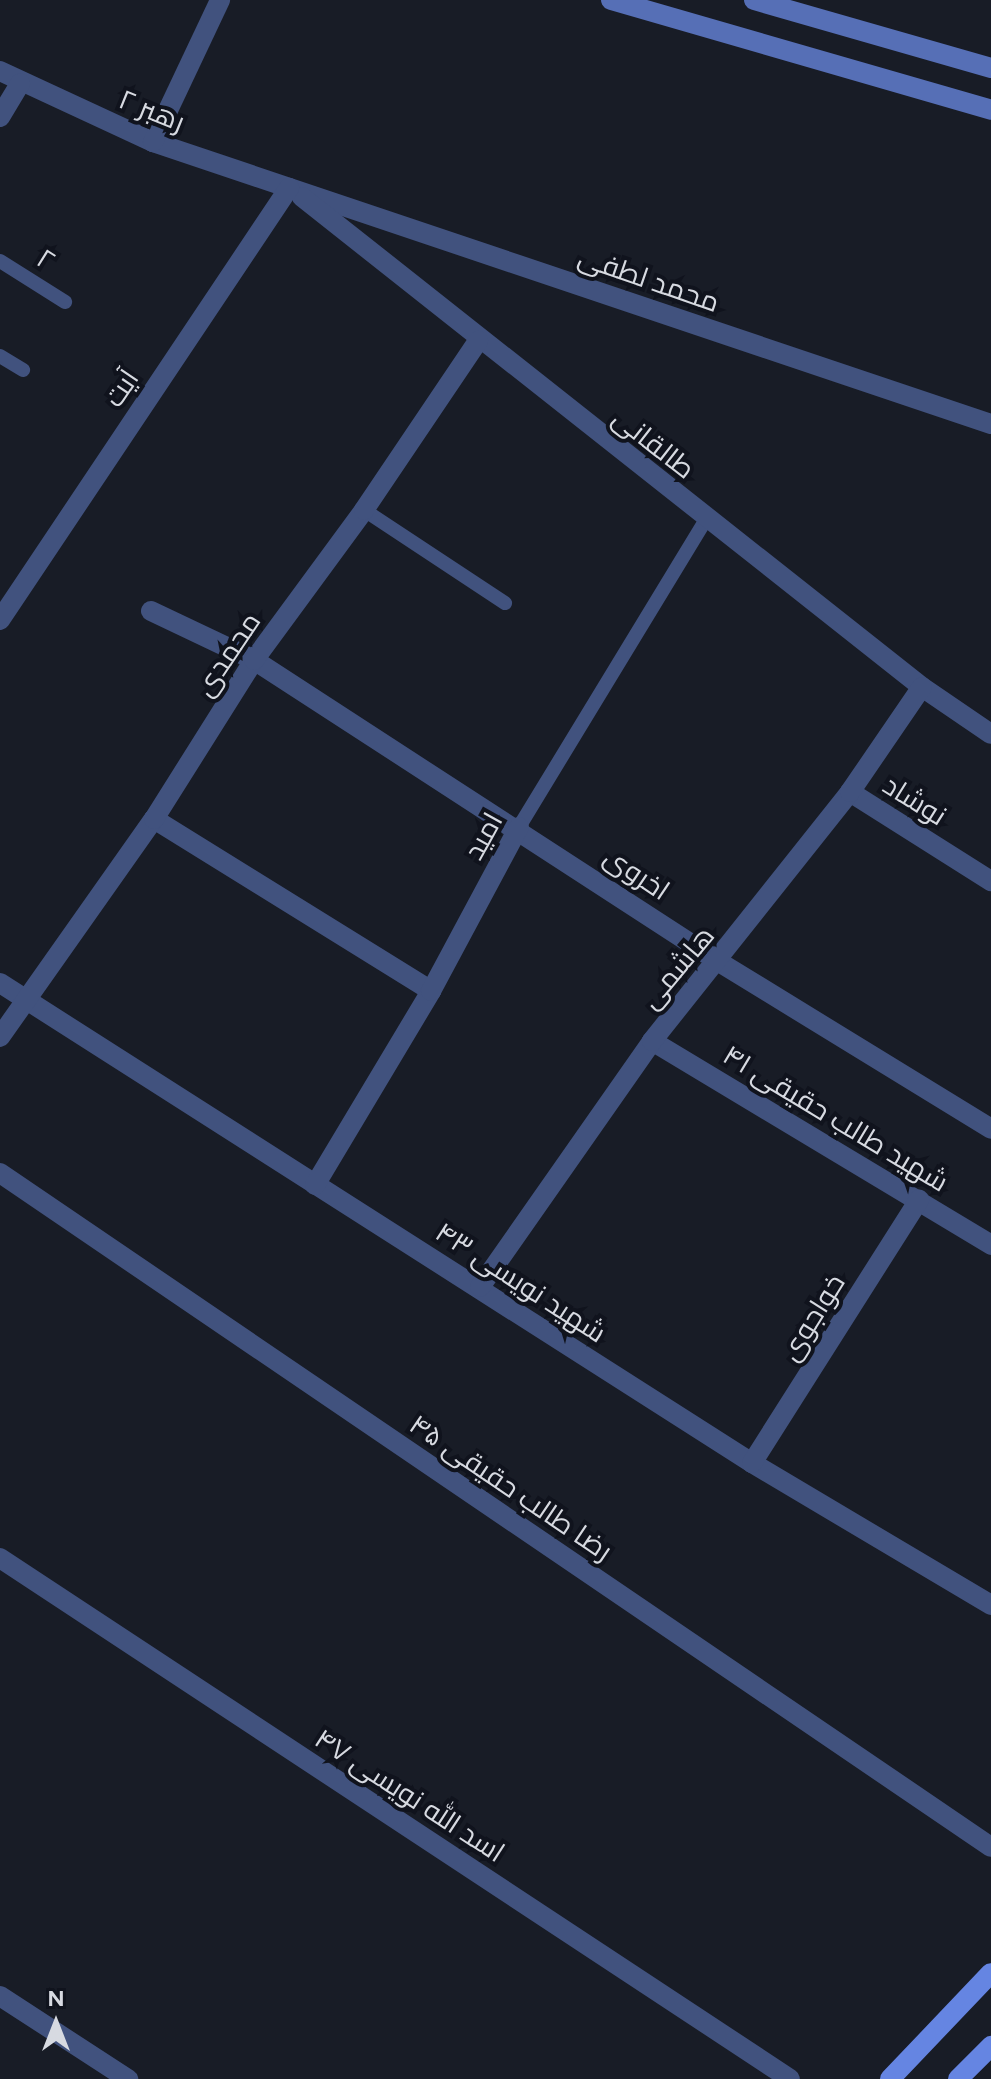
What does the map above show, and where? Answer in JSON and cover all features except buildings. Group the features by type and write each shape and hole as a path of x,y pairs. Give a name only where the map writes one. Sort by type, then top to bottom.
{"main road":[{"path":"611,0 991,110"},
{"path":"754,0 991,68"},
{"path":"890,2079 991,1973"},
{"path":"958,2079 991,2046"}],"street":[{"path":"153,142 220,0"},
{"name":"رهبر ۲","path":"0,71 20,84 153,142 289,188"},
{"path":"0,117 20,84"},
{"name":"طالقانی","path":"289,188 706,519 922,687 991,734"},
{"name":"محمد لطفی","path":"289,188 991,424"},
{"name":"آیت","path":"0,620 289,188"},
{"name":"محمدی","path":"0,1037 154,819 254,660 364,510 478,341"},
{"name":"اخروی","path":"151,611 254,660 519,827 719,962 991,1129"},
{"name":"هاشمی","path":"480,1287 652,1041 719,962 850,792 922,687"},
{"name":"نوشاد","path":"850,792 991,881"},
{"path":"154,819 431,991"},
{"name":"امید","path":"315,1185 431,991 519,827"},
{"name":"۴۳ شهید نویسی","path":"0,983 752,1463 991,1605"},
{"name":"۴۱ شهید طالب حقیقی","path":"652,1041 991,1245"},
{"name":"۴۵ رضا طالب حقیقی","path":"0,1173 991,1847"},
{"name":"خواجوی","path":"752,1463 919,1200"},
{"name":"۴۷ اسد الله نویسی","path":"0,1558 790,2079"},
{"path":"0,1996 128,2079"}],"lane":[{"name":"۲","path":"0,261 65,302"},
{"path":"0,356 23,370"},
{"path":"364,510 505,603"},
{"name":"امید","path":"519,827 706,519"}]}
